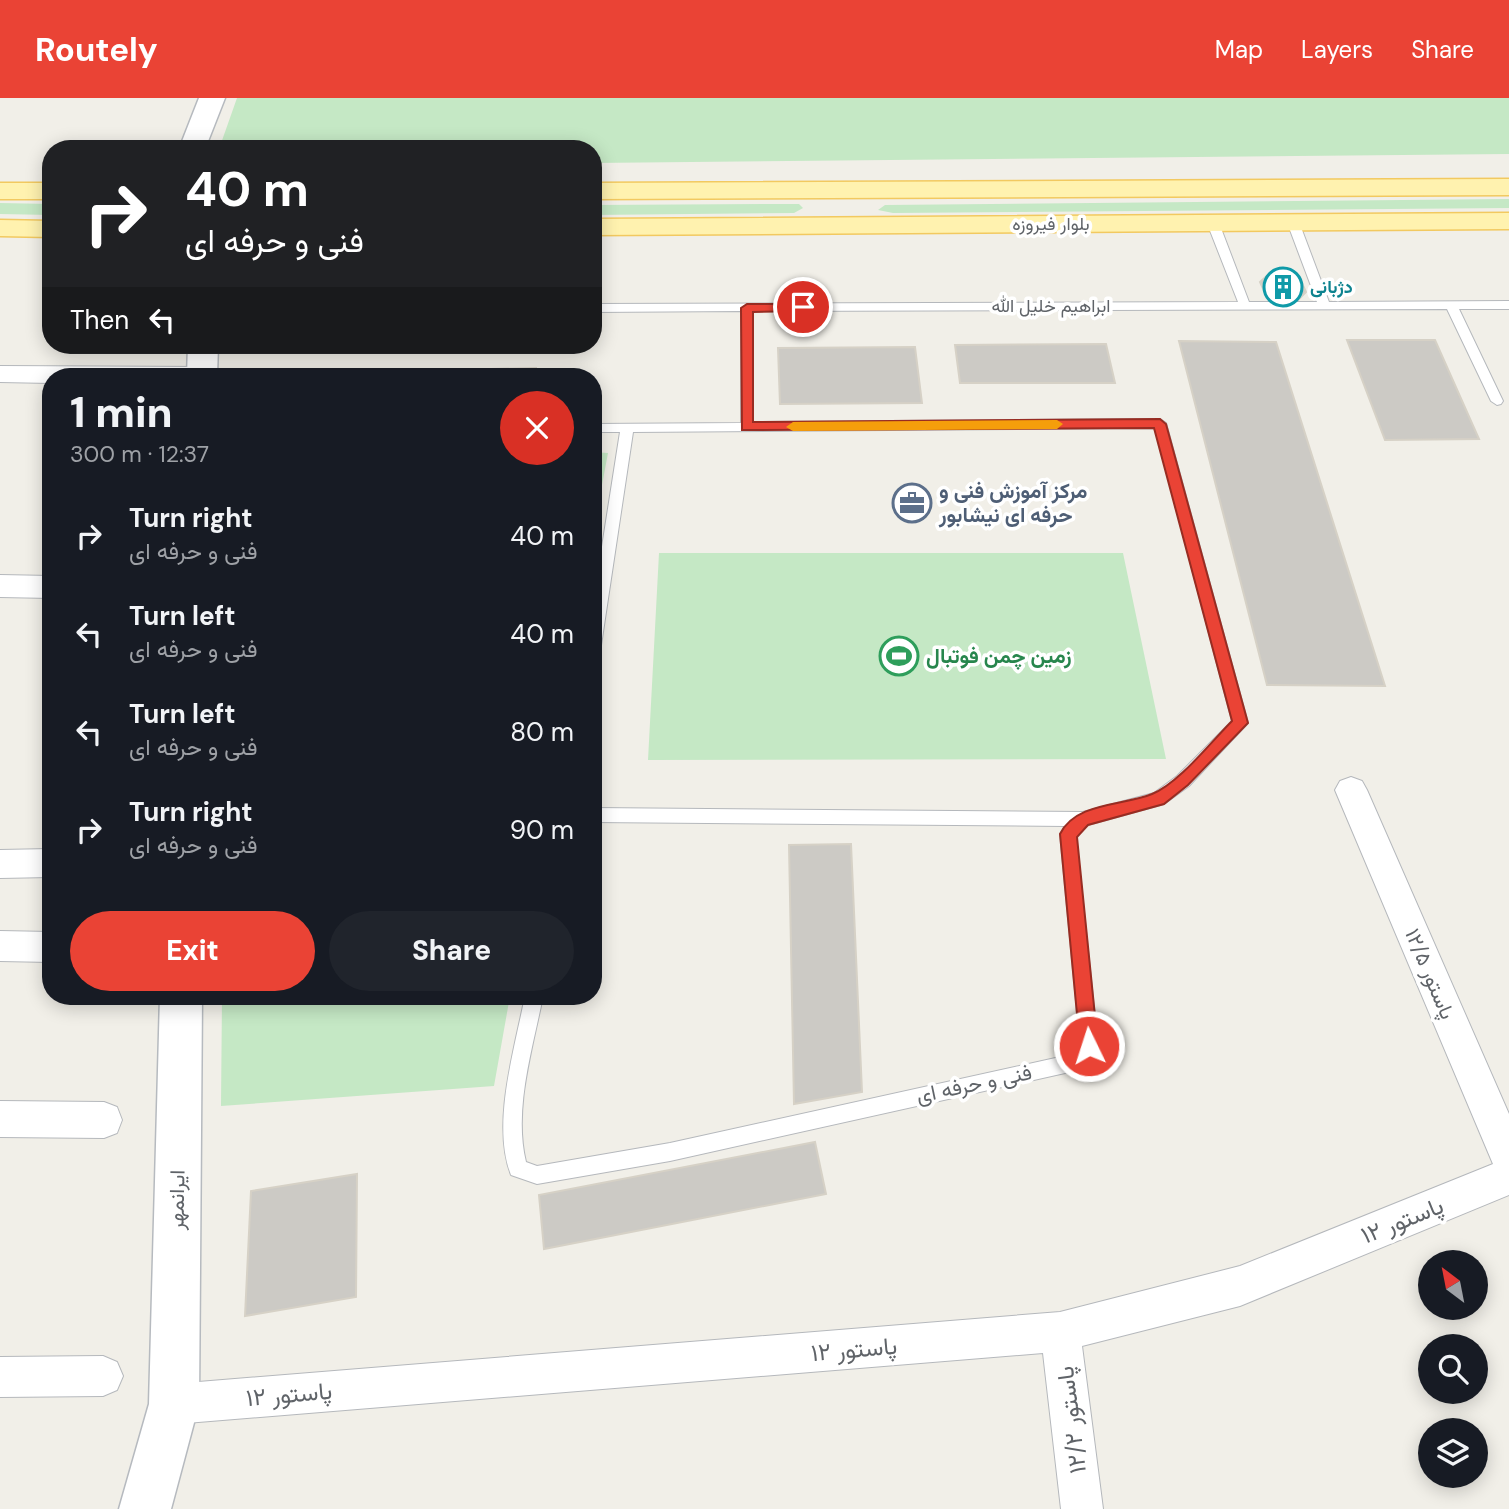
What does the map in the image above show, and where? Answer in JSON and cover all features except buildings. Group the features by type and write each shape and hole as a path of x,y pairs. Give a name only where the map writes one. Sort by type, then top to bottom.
{"main road":[{"name":"بلوار فیروزه","path":"602,191 1509,187"},
{"path":"843,190 849,225"},
{"path":"0,191 42,191"},
{"name":"بلوار فیروزه","path":"602,227 1509,220"},
{"path":"0,228 42,229"}],"street":[{"path":"196,140 212,98"},
{"path":"0,374 42,374"},
{"path":"0,586 42,587"},
{"name":"پاستور ۱۲/۵","path":"1351,790 1509,1157"},
{"path":"0,864 42,863"},
{"path":"0,946 42,947"},
{"name":"ایرانمهر","path":"145,1509 174,1404 181,1005"},
{"path":"0,1119 103,1120"},
{"name":"۱۲ پاستور","path":"174,1404 1060,1332 1240,1286 1509,1176"},
{"name":"پاستور ۱۲/۲","path":"1060,1332 1082,1509"},
{"path":"0,1377 103,1376"}],"lane":[{"path":"1293,222 1324,305"},
{"path":"1213,223 1245,306"},
{"path":"1451,305 1497,401"},
{"name":"ابراهیم خلیل الله","path":"602,308 1509,305"},
{"path":"747,308 747,427"},
{"path":"602,428 1160,424 1240,723 1183,780 1158,799 1083,819 602,815"},
{"path":"602,593 627,428"},
{"name":"فنی و حرفه ای","path":"532,1005 510,1139 518,1168 537,1175 670,1152 1074,1062 1089,1046 1068,834 1083,819"}],"green space":[{"path":"237,98 1509,98 1509,154 602,163 602,140 222,140"},
{"path":"1509,199 1509,208 893,213 878,210 885,205"},
{"path":"0,203 42,204 42,215 0,214"},
{"path":"799,204 803,208 794,213 602,215 602,205"},
{"path":"602,453 608,453 602,485"},
{"name":"زمین چمن فوتبال","path":"659,553 1123,553 1166,759 648,760"},
{"path":"222,1005 508,1005 494,1086 221,1106"}],"slow traffic":[{"path":"793,427 1057,424"}],"place":[{"name":"دژبانی","path":"1283,287"},
{"name":"مرکز آموزش فنی و حرفه ای نیشابور","path":"912,503"},
{"name":"زمین چمن فوتبال","path":"899,656"}],"route":[{"path":"803,307 747,308 747,427 1160,424 1240,723 1183,780 1158,799 1083,819 1068,834 1089,1046"}]}
